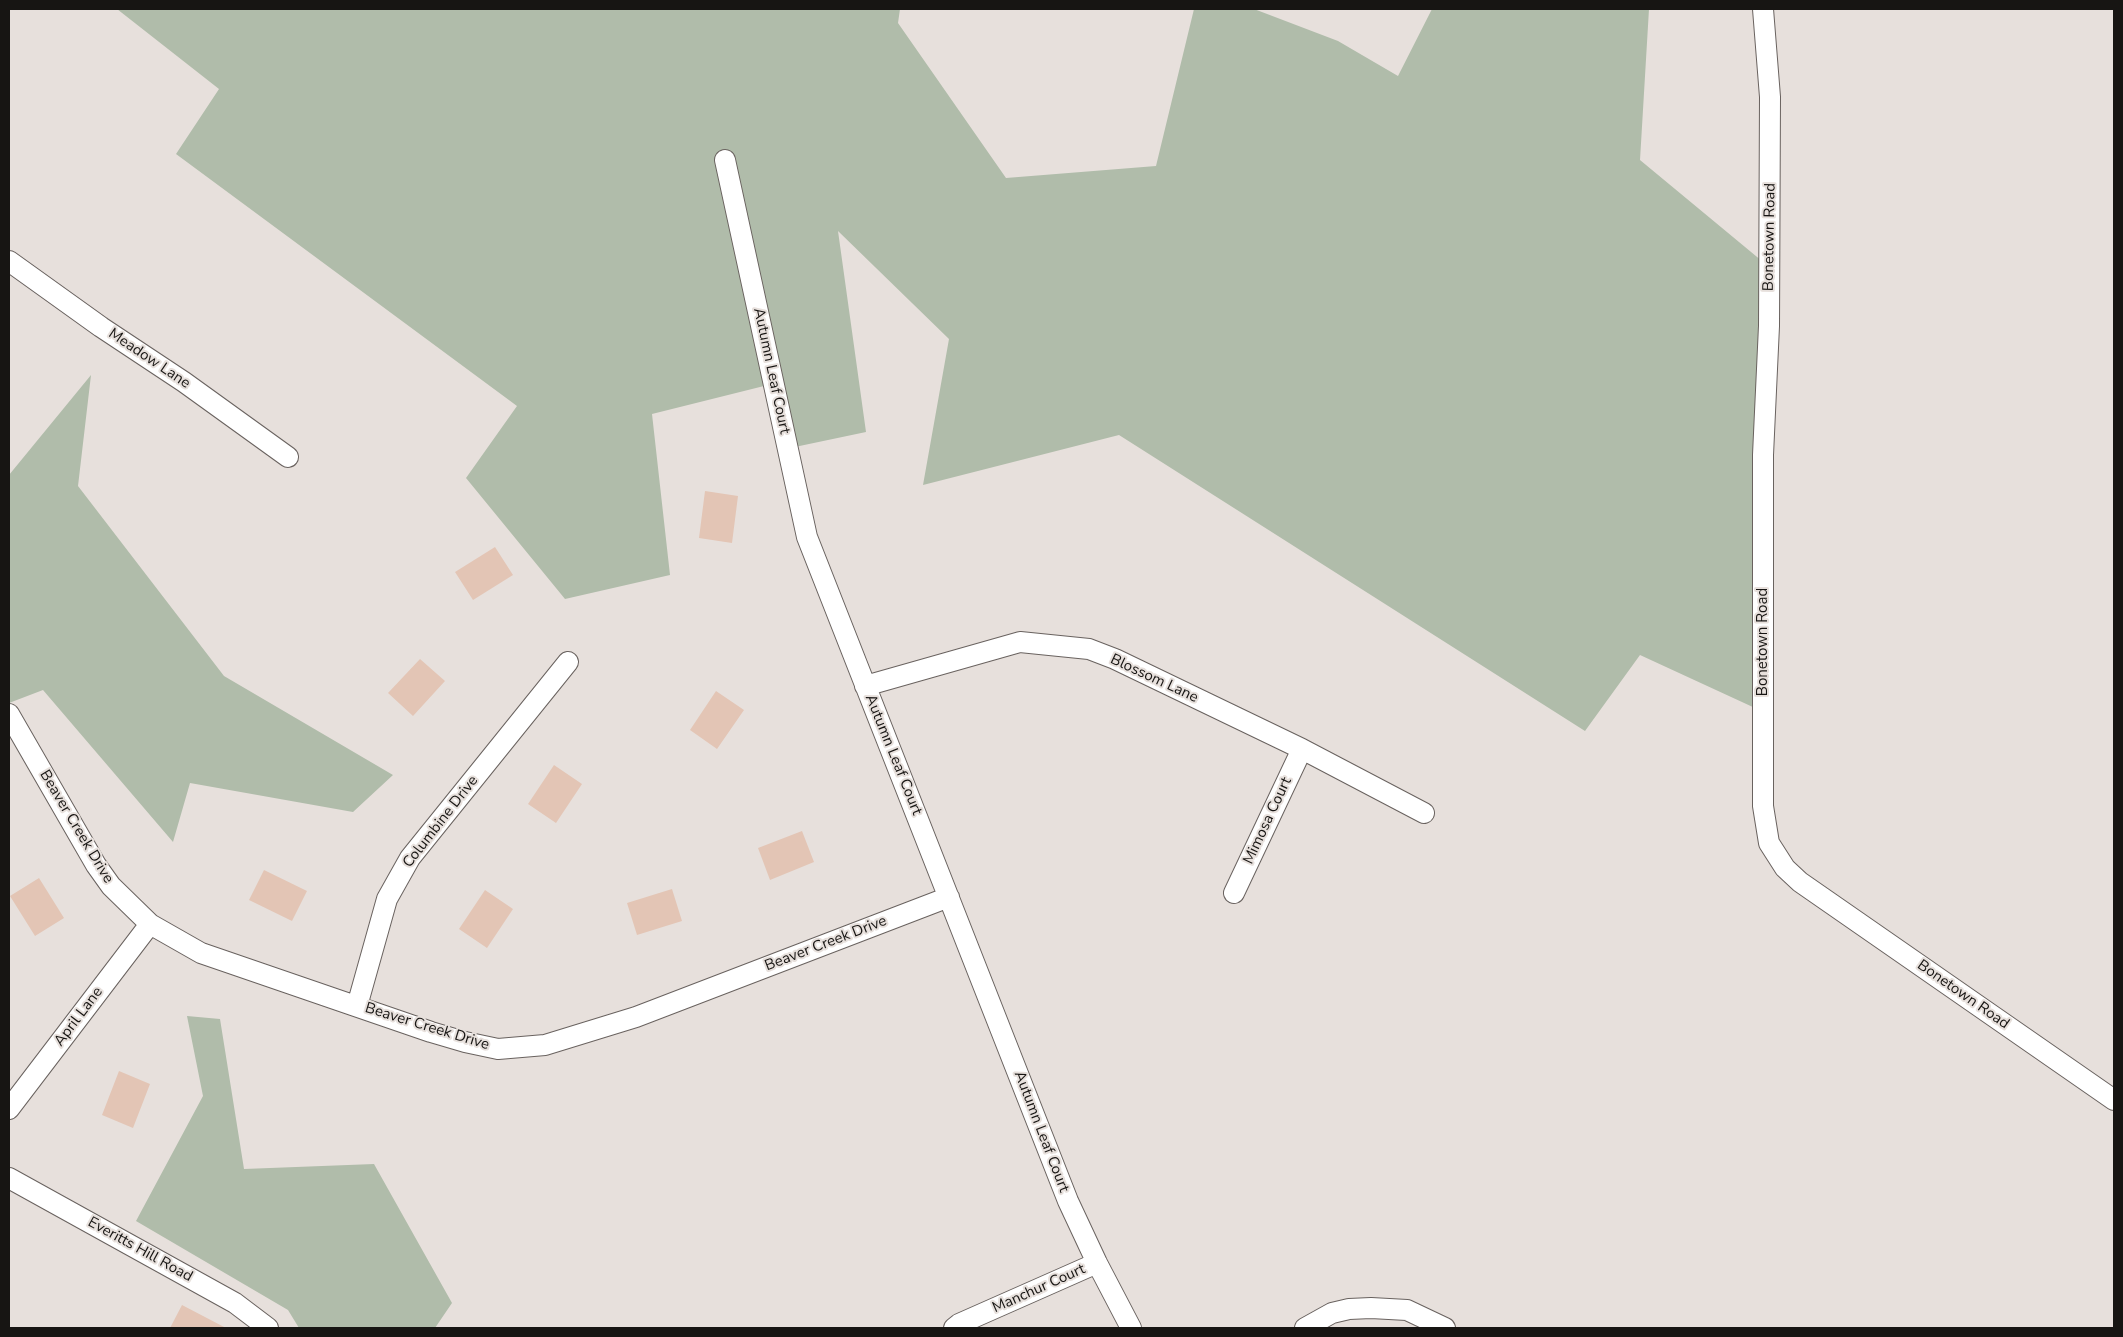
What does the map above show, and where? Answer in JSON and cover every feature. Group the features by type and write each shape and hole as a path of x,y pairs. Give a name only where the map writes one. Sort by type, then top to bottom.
{"street":[{"name":"Bonetown Road","path":"1763,9 1770,106 1769,326 1763,465 1763,806 1769,843 1785,868 1800,882 2114,1100"},
{"name":"Autumn Leaf Court","path":"725,160 807,537 1068,1201 1097,1263 1131,1328"},
{"name":"Meadow Lane","path":"9,261 101,327 184,382 288,458"},
{"name":"Blossom Lane","path":"865,686 1020,642 1089,649 1115,659 1302,749 1424,813"},
{"name":"Columbine Drive","path":"357,1006 387,899 410,858 568,662"},
{"name":"Beaver Creek Drive","path":"9,714 96,865 111,886 150,924 201,953 465,1042 498,1049 544,1045 636,1017 949,897"},
{"name":"Mimosa Court","path":"1234,892 1302,749"},
{"name":"April Lane","path":"9,1109 150,924"},
{"name":"Everitts Hill Road","path":"9,1178 235,1303 268,1328"},
{"name":"Manchur Court","path":"954,1328 959,1324 1097,1263"},
{"path":"1306,1328 1332,1313 1349,1309 1371,1308 1407,1310 1445,1328"}],"green space":[{"path":"117,9 900,9 898,23 1006,178 1156,166 1194,9 1254,9 1338,41 1398,76 1432,9 1649,9 1640,160 1774,271 1768,714 1640,655 1585,731 1119,435 923,485 949,339 838,231 866,432 790,448 776,383 652,414 670,575 565,599 466,478 517,406 176,154 219,89"},
{"path":"91,375 78,486 224,676 393,775 353,812 190,783 173,842 43,690 9,703 9,475"},
{"path":"187,1016 220,1019 244,1169 374,1164 452,1303 435,1328 299,1328 288,1310 136,1221 203,1096"}],"building":[{"path":"705,491 738,496 732,543 699,538"},
{"path":"495,547 513,575 473,600 455,572"},
{"path":"420,659 445,681 413,716 388,693"},
{"path":"716,691 744,710 717,749 690,730"},
{"path":"554,765 582,784 556,823 528,804"},
{"path":"802,831 814,862 770,880 758,848"},
{"path":"264,870 307,891 292,921 249,900"},
{"path":"39,878 64,918 35,936 10,896"},
{"path":"672,889 682,921 637,935 627,903"},
{"path":"485,890 513,909 487,948 459,929"},
{"path":"119,1071 150,1084 133,1128 102,1115"},
{"path":"182,1305 226,1328 170,1328"}]}
